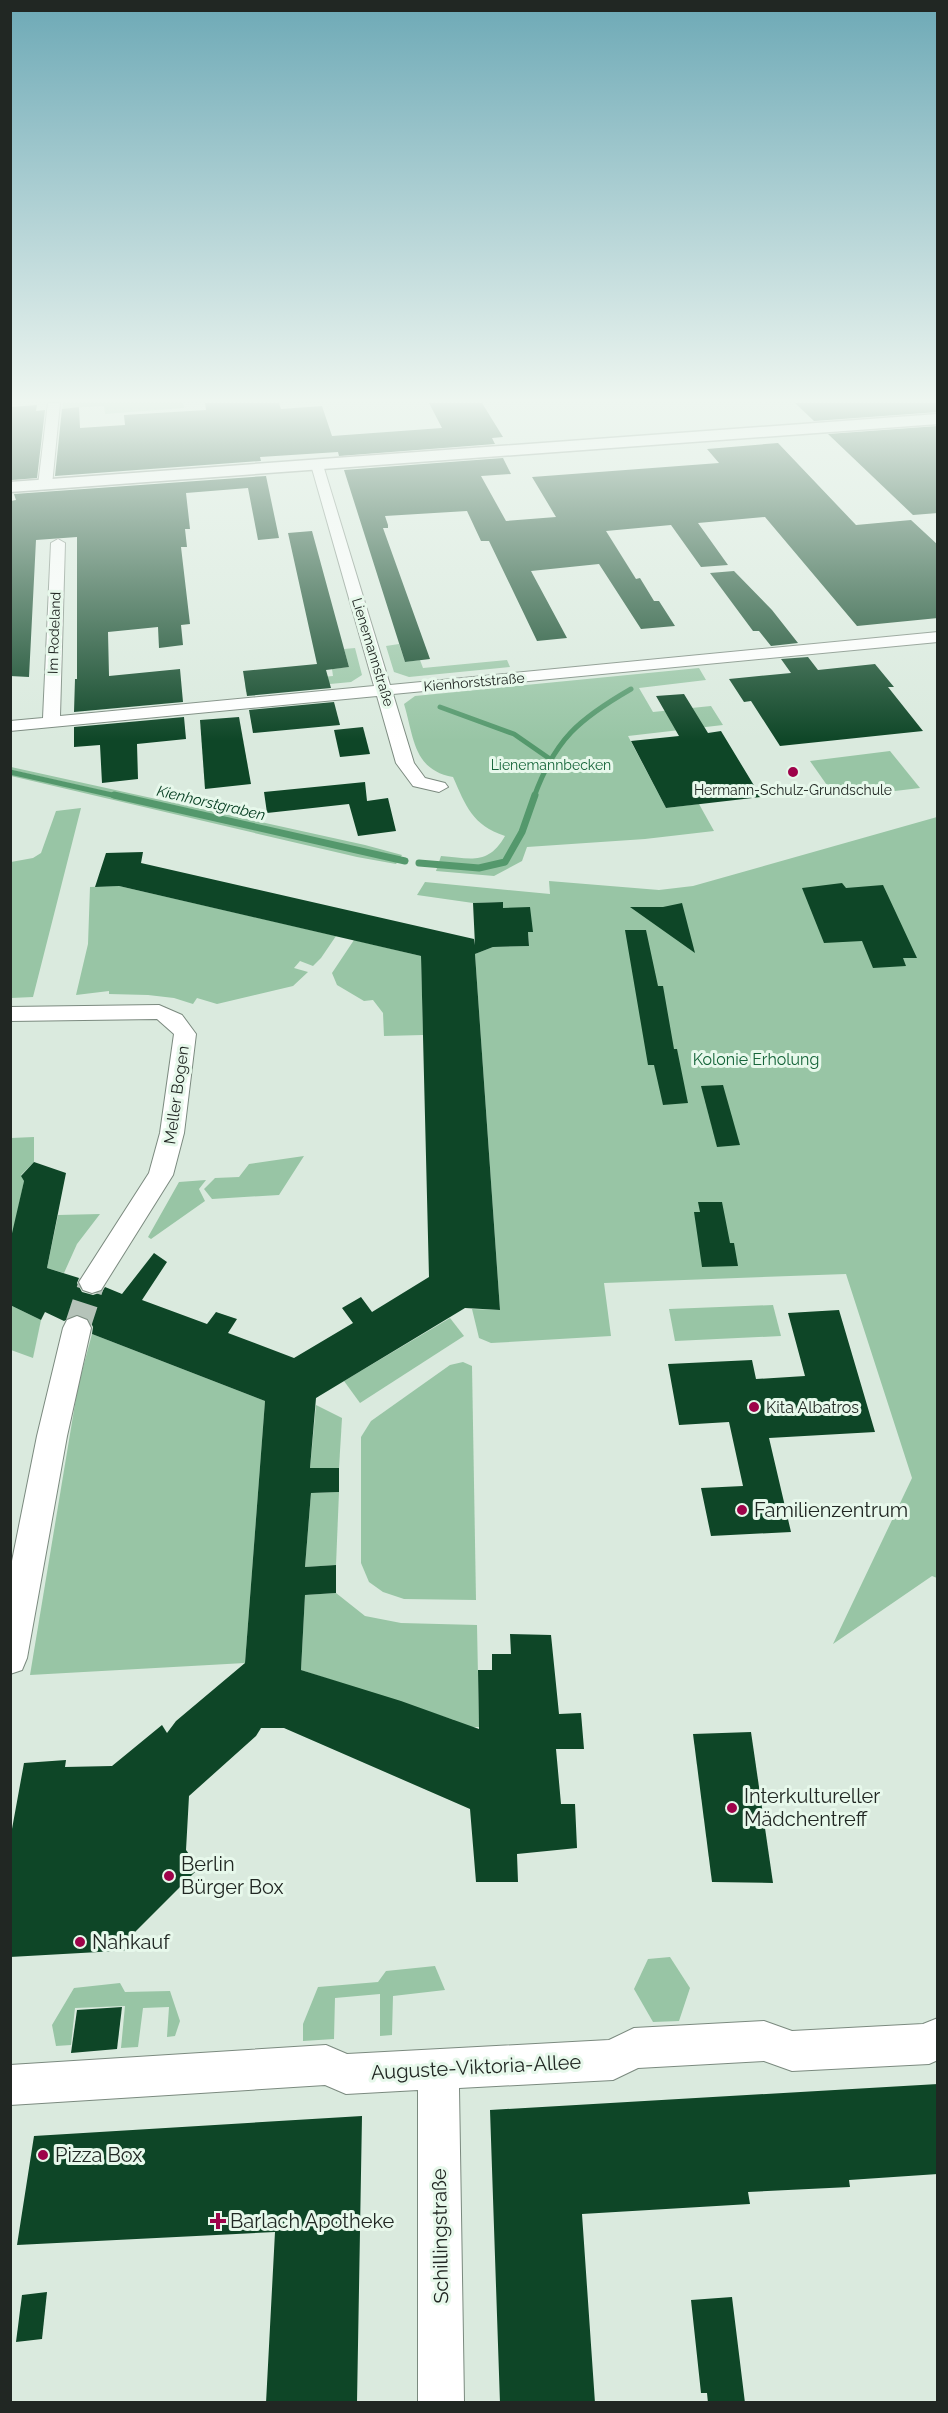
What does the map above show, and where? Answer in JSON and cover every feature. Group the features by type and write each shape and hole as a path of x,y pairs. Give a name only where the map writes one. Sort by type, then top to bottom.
{"street":[{"name":"Lienemannstraße","path":"332,516 405,763 419,783 438,787"},
{"name":"Im Rodeland","path":"51,722 58,543"},
{"name":"Kienhorststraße","path":"10,726 938,637"},
{"name":"Meller Bogen","path":"10,1014 159,1012 169,1015 181,1026 185,1034 172,1133 161,1175 92,1282"},
{"path":"10,1658 52,1436 77,1328"},
{"name":"Auguste-Viktoria-Allee","path":"10,2085 327,2065 346,2074 438,2070 613,2060 634,2048 764,2041 792,2051 928,2044 938,2038"},
{"name":"Schillingstraße","path":"438,2070 441,2403"}],"green space":[{"path":"399,644 405,662 420,660 423,668 507,660 510,667 409,677 394,672 386,646"},
{"path":"355,648 362,675 351,682 246,692 245,684 333,676 332,669 349,667 344,649"},
{"name":"Lienemannbecken","path":"699,668 706,680 639,688 653,712 711,706 723,725 628,736 666,808 699,804 714,831 645,839 527,847 522,861 494,876 436,871 441,856 478,858 485,856 499,846 505,836 477,820 466,806 453,777 440,773 423,760 413,740 404,704 415,696"},
{"path":"890,751 920,788 836,798 810,761"},
{"path":"11,767 402,855 400,858 11,770"},
{"path":"11,774 398,861 396,864 357,857 11,776"},
{"path":"81,808 33,997 11,998 11,862 33,858 41,853 56,811"},
{"name":"Kolonie Erholung","path":"937,817 937,1578 932,1576 833,1644 912,1478 846,1274 604,1283 611,1336 491,1343 479,1338 472,1309 500,1310 475,954 493,947 529,946 528,932 503,908 502,902 473,903 417,895 425,882 550,894 549,881 659,890 693,886"},
{"path":"119,886 336,936 313,966 300,961 294,968 308,972 293,986 217,1004 197,998 193,1004 174,998 109,994 109,991 76,995 88,944 90,887"},
{"path":"354,940 421,956 423,1035 384,1036 383,1013 373,1000 364,1001 337,985 332,973"},
{"path":"34,1137 34,1162 21,1175 24,1181 11,1242 11,1138"},
{"path":"304,1156 279,1195 212,1199 204,1189 215,1178 239,1177 249,1164"},
{"path":"206,1180 199,1189 205,1201 151,1239 148,1237 179,1182"},
{"path":"100,1214 77,1244 64,1273 47,1268 58,1215"},
{"path":"10,1305 41,1320 33,1358 11,1350"},
{"path":"773,1305 781,1336 675,1341 669,1309"},
{"path":"450,1318 464,1336 360,1403 344,1381"},
{"path":"92,1334 265,1401 245,1663 30,1675 78,1386"},
{"path":"463,1362 472,1366 476,1600 404,1599 383,1592 369,1582 361,1563 361,1437 371,1421 450,1365"},
{"path":"316,1405 342,1418 339,1468 310,1468"},
{"path":"339,1492 336,1565 305,1567 311,1493"},
{"path":"336,1593 365,1616 401,1623 477,1625 479,1727 450,1728 454,1720 301,1670 305,1595"},
{"path":"670,1957 690,1988 679,2021 653,2022 634,1989 648,1959"},
{"path":"435,1966 445,1990 393,1996 392,2035 380,2036 380,1994 335,1998 334,2039 303,2041 303,2024 318,1987 378,1982 386,1971"},
{"path":"120,1983 125,1992 170,1991 180,2021 175,2036 167,2037 169,2007 143,2008 138,2047 121,2048 125,2006 75,2008 71,2045 56,2046 52,2025 74,1988"}],"building":[{"path":"11,516 189,516 190,529 185,529 187,547 181,547 190,624 181,625 183,645 159,648 158,627 108,632 109,676 180,669 183,702 74,712 75,679 77,679 77,537 36,540 29,677 10,676"},
{"path":"253,516 274,516 279,538 258,540"},
{"path":"358,516 391,516 385,516 388,528 383,528 430,659 405,662"},
{"path":"469,516 503,516 506,521 556,517 847,516 856,525 911,520 938,545 938,618 857,626 765,517 698,523 728,565 701,567 671,525 606,531 636,579 640,578 654,601 659,601 675,626 641,629 599,564 531,571 567,638 537,641 489,541 481,541"},
{"path":"312,531 349,667 326,670 331,688 247,696 243,671 317,664 288,533"},
{"path":"734,571 772,610 798,643 771,646 759,631 753,631 710,573"},
{"path":"808,657 818,670 875,664 894,687 888,687 923,731 780,746 751,701 744,702 729,679 791,673 781,659"},
{"path":"684,694 708,733 721,731 761,797 666,808 631,741 679,736 656,696"},
{"path":"334,702 340,725 253,733 249,710"},
{"path":"184,717 186,739 137,744 138,779 102,783 100,745 74,747 74,727"},
{"path":"239,717 251,784 205,789 200,720"},
{"path":"363,727 370,754 340,757 334,730"},
{"path":"365,782 367,801 388,798 396,831 358,836 349,804 267,813 264,792"},
{"path":"143,852 141,863 474,939 475,945 473,903 503,902 503,908 530,907 533,932 528,932 529,946 493,947 475,954 500,1310 465,1308 316,1398 310,1468 339,1468 339,1492 311,1493 305,1567 336,1565 336,1593 305,1595 301,1670 401,1701 479,1729 478,1670 492,1670 492,1654 511,1654 510,1634 551,1635 559,1714 581,1713 584,1749 556,1749 561,1804 575,1804 577,1848 517,1854 518,1882 476,1882 470,1809 284,1728 261,1728 256,1736 189,1796 186,1850 199,1868 135,1932 134,1950 10,1957 10,1840 24,1763 66,1760 65,1767 112,1766 162,1725 167,1733 176,1721 245,1663 265,1401 92,1334 93,1327 89,1319 78,1314 64,1321 45,1312 41,1320 10,1305 10,1242 24,1181 21,1176 34,1162 66,1173 47,1268 79,1278 77,1283 82,1292 93,1295 102,1292 105,1287 122,1294 154,1253 167,1262 142,1300 207,1324 216,1312 237,1319 228,1333 294,1358 353,1323 342,1308 361,1297 372,1312 429,1277 421,956 119,886 95,887 106,853"},
{"path":"842,883 846,888 883,885 917,958 903,958 906,966 873,968 862,941 824,943 802,888"},
{"path":"682,903 695,953 630,907 663,907"},
{"path":"625,930 646,930 658,986 663,986 674,1049 677,1049 688,1103 663,1105 654,1065 648,1065"},
{"path":"723,1085 740,1145 717,1147 701,1086"},
{"path":"698,1202 722,1202 730,1243 734,1243 738,1266 702,1267 694,1212 700,1212"},
{"path":"839,1310 875,1432 769,1438 791,1532 711,1536 701,1488 743,1486 729,1422 679,1425 668,1364 752,1360 756,1379 805,1376 788,1313"},
{"name":"Interkultureller Mädchentreff","path":"751,1732 773,1883 712,1882 693,1734"},
{"path":"122,2007 117,2049 71,2053 77,2010"},
{"path":"938,2084 938,2174 849,2180 850,2187 748,2192 750,2204 582,2214 595,2403 500,2403 490,2110"},
{"path":"362,2116 357,2403 266,2403 275,2232 17,2245 34,2136"},
{"path":"47,2292 42,2339 16,2342 22,2295"},
{"path":"732,2297 745,2403 708,2403 707,2393 701,2393 691,2300"}],"waterway":[{"name":"Kienhorstgraben","path":"534,797 551,760 571,732 597,710 631,689"},
{"path":"440,707 514,734 550,759"},
{"name":"Kienhorstgraben","path":"10,772 121,797"},
{"name":"Kienhorstgraben","path":"114,795 405,861"},
{"name":"Kienhorstgraben","path":"419,863 479,868 505,862 522,832 535,795"}],"tunnel":[{"path":"77,1328 92,1282"}],"place":[{"name":"Hermann-Schulz-Grundschule","path":"793,772"},
{"name":"Kita Albatros","path":"754,1407"},
{"name":"Familienzentrum","path":"742,1510"},
{"name":"Interkultureller Mädchentreff","path":"732,1808"},
{"name":"Berlin Bürger Box","path":"169,1876"},
{"name":"Nahkauf","path":"80,1942"},
{"name":"Pizza Box","path":"43,2155"},
{"name":"Barlach Apotheke","path":"218,2221"}]}
